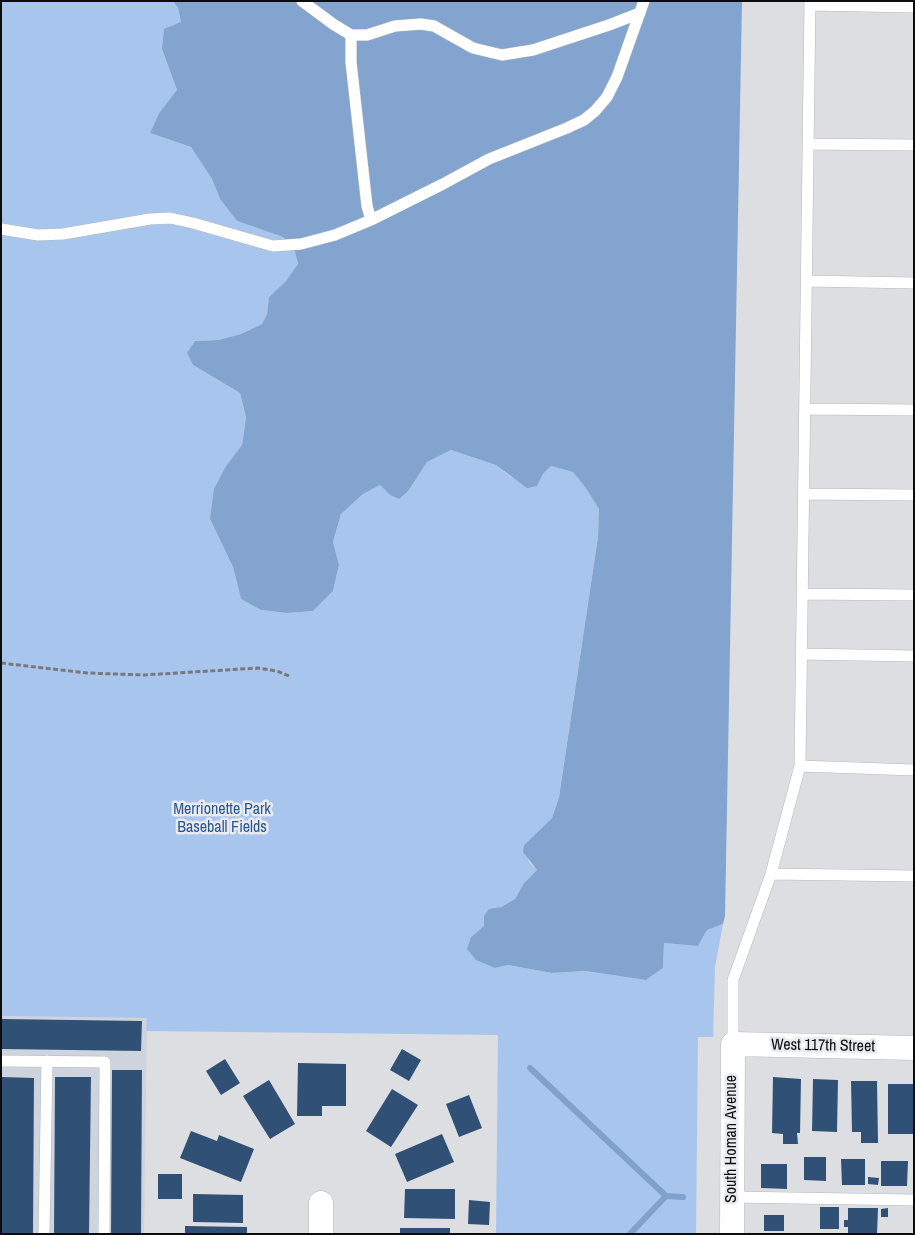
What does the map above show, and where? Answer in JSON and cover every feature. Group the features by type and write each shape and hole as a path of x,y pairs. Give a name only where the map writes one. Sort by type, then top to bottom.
{"street":[{"name":"West 117th Street","path":"733,1044 914,1048"},
{"name":"South Homan Avenue","path":"732,1234 733,1044"},
{"path":"321,1203 321,1234"}],"lane":[{"path":"302,1 351,35 367,35 408,24 427,25 434,26 473,48 502,55 533,50 609,26 640,13"},
{"path":"1,229 38,235 62,234 150,219 170,218 273,246 301,244 335,235 371,220 489,159 584,120 607,97 617,77 644,1"},
{"path":"733,1044 733,980 771,874 800,766 810,3 914,7"},
{"path":"351,35 352,70 367,206 371,220"},
{"path":"809,144 914,145"},
{"path":"806,281 914,283"},
{"path":"805,409 914,410"},
{"path":"804,494 914,495"},
{"path":"802,594 914,594"},
{"path":"801,654 914,656"},
{"path":"800,766 914,770"},
{"path":"771,874 914,876"},
{"path":"1,1061 106,1062 104,1234"},
{"path":"44,1234 47,1061"},
{"path":"732,1197 914,1200"}],"path":[{"path":"1,663 87,673 144,675 258,668 277,671 289,676"}],"shaded area":[{"path":"173,1 742,1 725,916 723,924 707,930 698,946 664,943 663,968 646,980 585,971 552,973 508,965 495,968 476,960 467,949 471,937 484,926 484,916 489,909 501,907 515,899 524,883 537,870 523,852 524,845 552,818 559,797 598,537 599,509 573,472 551,466 543,474 537,486 527,488 496,465 451,450 427,462 408,491 399,499 390,495 380,485 363,494 341,514 333,542 339,565 333,591 313,611 287,613 261,610 241,599 233,567 210,519 214,489 226,466 242,445 246,418 240,393 193,365 187,353 195,341 218,340 241,334 262,324 267,314 269,297 286,281 298,264 294,248 283,237 237,221 220,199 212,179 191,147 150,133 159,113 177,90 162,49 164,29 181,22 178,8"},
{"path":"1,1016 147,1018 144,1234 1,1234"}],"green space":[{"name":"Merrionette Park Baseball Fields","path":"1,1 173,1 178,8 181,22 162,49 177,90 159,113 150,133 191,147 212,179 220,199 237,221 283,237 294,248 298,264 286,281 269,297 267,314 262,324 241,334 218,340 195,341 188,353 193,365 240,393 246,419 242,445 226,466 210,519 233,567 241,599 261,610 287,613 313,611 333,591 339,565 333,542 341,514 363,494 380,485 390,495 417,476 427,462 451,450 496,465 511,477 537,486 543,474 551,466 573,472 599,509 598,537 559,796 552,818 524,845 529,862 537,870 524,883 515,899 484,916 484,926 471,937 495,968 508,965 552,973 585,971 646,980 663,968 664,943 698,946 707,930 723,924 715,967 713,1037 698,1037 696,1234 496,1234 498,1035 146,1031 147,1018 1,1016"}],"building":[{"path":"1,1019 142,1021 141,1051 1,1049"},
{"path":"402,1049 421,1060 409,1081 390,1070"},
{"path":"225,1059 240,1083 221,1095 206,1071"},
{"path":"298,1063 346,1064 346,1106 322,1106 322,1116 297,1116"},
{"path":"112,1070 142,1070 141,1234 111,1234"},
{"path":"2,1077 34,1078 33,1234 2,1234"},
{"path":"55,1077 91,1077 89,1234 54,1234"},
{"path":"773,1077 801,1079 800,1133 797,1133 798,1144 783,1144 783,1134 772,1133"},
{"path":"813,1079 838,1080 837,1132 812,1131"},
{"path":"269,1080 295,1124 270,1139 243,1096"},
{"path":"851,1081 877,1081 878,1143 861,1143 861,1132 852,1132"},
{"path":"888,1084 914,1084 914,1134 888,1134"},
{"path":"392,1089 418,1105 391,1147 366,1131"},
{"path":"469,1095 482,1128 459,1137 446,1104"},
{"path":"191,1131 217,1141 219,1135 254,1149 241,1182 180,1158"},
{"path":"442,1134 454,1162 407,1182 395,1154"},
{"path":"804,1157 826,1157 826,1181 804,1180"},
{"path":"841,1159 865,1159 865,1185 842,1185"},
{"path":"881,1161 908,1161 907,1186 881,1186"},
{"path":"761,1164 787,1164 787,1189 761,1188"},
{"path":"158,1174 182,1174 182,1199 158,1199"},
{"path":"868,1177 879,1178 878,1185 868,1184"},
{"path":"405,1189 455,1189 455,1219 404,1218"},
{"path":"193,1194 243,1195 243,1223 193,1222"},
{"path":"469,1200 490,1202 489,1225 468,1224"},
{"path":"820,1207 839,1207 839,1229 820,1229"},
{"path":"848,1208 878,1208 877,1234 848,1234 848,1227 844,1227 844,1220 848,1220"},
{"path":"888,1208 888,1217 881,1217 881,1209"},
{"path":"764,1215 784,1215 784,1231 764,1231"},
{"path":"185,1226 247,1227 247,1234 185,1234"},
{"path":"400,1228 450,1228 450,1234 400,1234"}],"waterway":[{"path":"530,1068 666,1196"},
{"path":"630,1234 666,1196 683,1197"}]}
